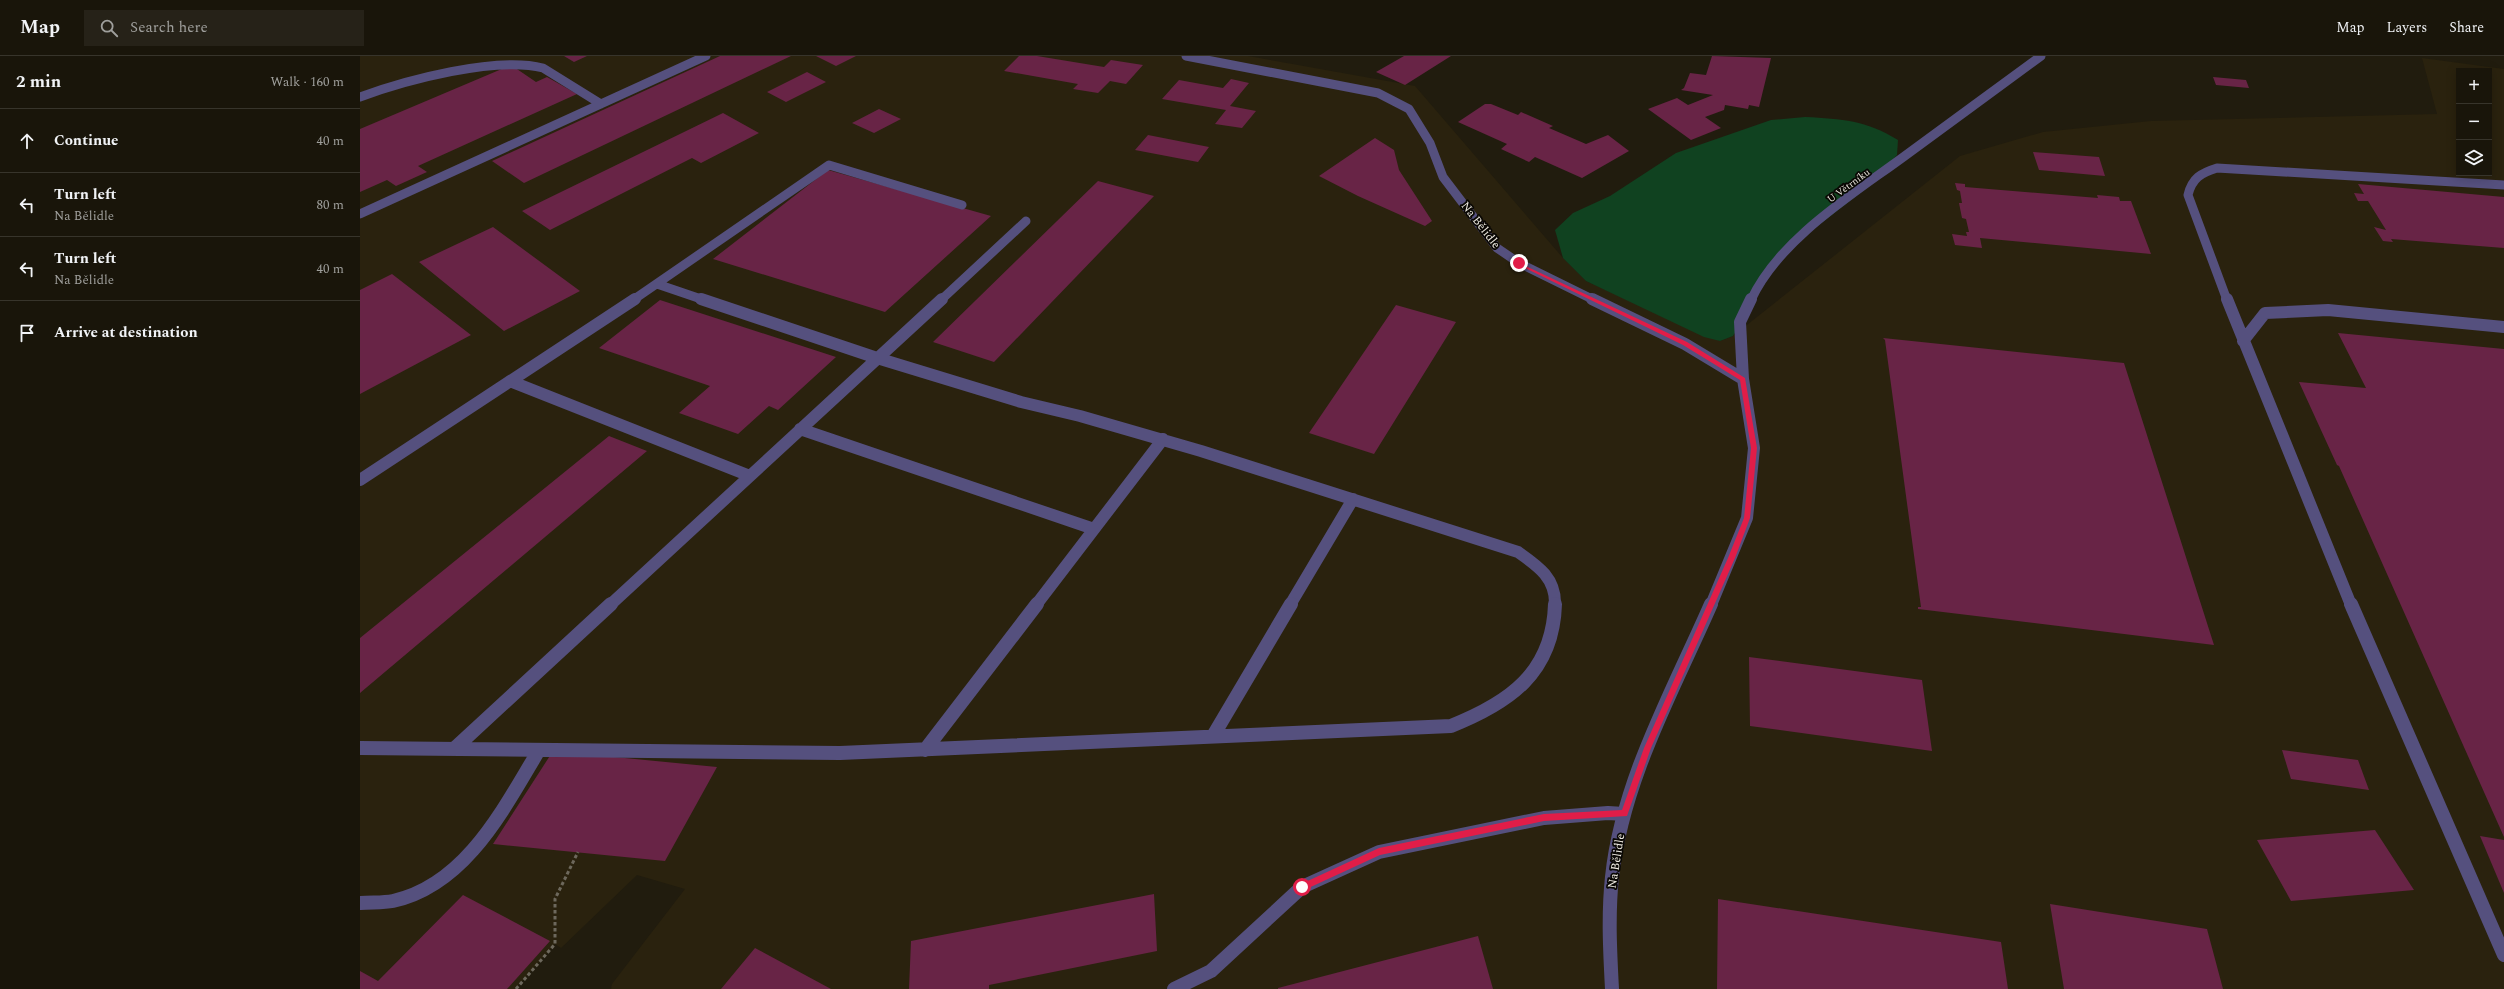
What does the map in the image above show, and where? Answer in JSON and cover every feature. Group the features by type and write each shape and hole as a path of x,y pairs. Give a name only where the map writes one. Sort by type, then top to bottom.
{"street":[{"path":"360,214 706,56"},
{"name":"Na Bělidle","path":"1186,56 1378,93 1409,109 1430,143 1443,177 1496,248 1519,263 1685,344 1743,379 1754,448 1747,518 1732,558 1648,748 1624,814 1612,876 1609,938 1612,989"},
{"name":"U Větrníku","path":"1743,379 1740,322 1758,284 1785,252 1830,212 2041,56"},
{"path":"360,97 436,68 464,62 489,60 536,65 601,104"},
{"path":"360,480 657,284 829,165 962,205"},
{"path":"2504,185 2217,168 2200,173 2191,182 2188,195 2243,341 2372,658 2504,955"},
{"path":"454,749 1026,221"},
{"path":"360,748 840,753 1451,726 1486,712 1518,690 1537,663 1548,642 1555,611 1552,585 1539,568 1518,552 1163,439 1080,416 1021,402 877,358 657,284"},
{"path":"2243,341 2265,313 2281,312 2328,310 2504,327"},
{"path":"510,381 750,476"},
{"path":"800,429 1094,529"},
{"path":"925,750 1163,439"},
{"path":"1213,736 1353,499"},
{"path":"360,904 377,904 412,896 439,882 465,860 488,833 539,750"},
{"path":"1174,989 1211,971 1302,887 1379,852 1544,818 1608,812 1624,814"}],"path":[{"path":"516,989 555,944 555,898 578,852"}],"shaded area":[{"path":"360,56 1248,56 1415,86 1563,258 1586,281 1720,341 1733,336 1960,156 2043,132 2151,121 2437,114 2422,58 2504,69 2504,989 611,989 612,984 685,889 637,875 561,948 555,944 515,989 360,989"}],"green space":[{"path":"1805,117 1842,120 1864,124 1875,128 1898,140 1897,155 1868,187 1784,252 1733,336 1720,341 1704,337 1586,281 1563,258 1555,230 1573,213 1610,196 1676,153 1771,120"}],"building":[{"path":"564,56 587,56 574,62"},
{"path":"720,56 791,56 524,183 492,161"},
{"path":"816,56 856,56 836,66"},
{"path":"1019,56 1037,56 1104,67 1111,60 1143,65 1126,84 1110,81 1098,93 1073,89 1078,84 1004,71"},
{"path":"1404,56 1451,56 1405,85 1376,72"},
{"path":"1712,56 1771,58 1759,107 1749,105 1748,109 1725,105 1724,110 1705,117 1721,128 1691,140 1648,109 1677,98 1688,105 1713,95 1681,90 1684,88 1690,73 1706,75"},
{"path":"511,65 536,82 547,77 577,94 418,166 427,172 396,186 387,180 360,192 360,129"},
{"path":"807,72 826,82 786,102 767,92"},
{"path":"2213,77 2246,80 2249,88 2216,85"},
{"path":"1231,79 1249,83 1230,106 1256,111 1242,128 1215,124 1226,110 1162,99 1179,80 1223,88"},
{"path":"1485,104 1491,104 1518,115 1521,112 1553,126 1549,128 1586,144 1608,135 1629,151 1582,178 1535,157 1529,162 1501,149 1507,144 1458,122"},
{"path":"879,109 901,119 874,133 852,123"},
{"path":"723,113 759,133 701,163 692,158 550,230 522,211"},
{"path":"1148,135 1209,147 1198,162 1135,150"},
{"path":"1375,138 1394,150 1399,170 1432,221 1425,226 1358,196 1319,176"},
{"path":"2033,152 2099,157 2105,176 2039,170"},
{"path":"828,170 991,216 885,312 713,259"},
{"path":"1098,181 1154,196 994,362 933,342"},
{"path":"1955,183 1965,184 1965,187 2098,198 2097,195 2119,197 2120,201 2131,201 2151,254 1980,238 1982,248 1955,245 1952,234 1967,236 1966,232 1969,232 1966,219 1962,218 1959,203 1962,203 1960,191 1957,190"},
{"path":"2358,184 2504,197 2504,248 2391,239 2393,242 2383,241 2374,227 2386,230 2368,201 2358,201 2354,193 2364,194"},
{"path":"493,227 580,291 504,331 419,262"},
{"path":"392,274 471,335 360,394 360,290"},
{"path":"660,300 836,357 778,410 769,406 738,434 679,413 710,386 599,348"},
{"path":"1396,305 1456,322 1374,454 1309,433"},
{"path":"2338,333 2504,349 2504,837 2339,466 2337,465 2299,382 2366,388"},
{"path":"1883,338 2124,363 2214,645 1918,609 1918,607 1921,607 1885,340"},
{"path":"609,436 647,451 360,693 360,638"},
{"path":"1749,657 1922,680 1932,751 1750,726"},
{"path":"2282,750 2358,760 2369,790 2291,779"},
{"path":"553,751 717,767 665,861 493,844"},
{"path":"2375,830 2414,890 2291,901 2257,840"},
{"path":"2480,836 2504,840 2504,893"},
{"path":"1154,894 1157,951 989,985 989,989 909,989 911,941"},
{"path":"463,895 550,941 507,989 360,989 360,971 378,981"},
{"path":"1718,899 2001,942 2008,989 1717,989"},
{"path":"2050,904 2207,929 2223,989 2064,989"},
{"path":"1478,936 1493,989 1278,989 1278,988"},
{"path":"755,948 831,989 721,989"}],"route":[{"path":"1302,887 1379,852 1544,818 1608,812 1624,814 1648,748 1732,558 1747,518 1754,448 1743,379 1685,344 1519,263"}]}
